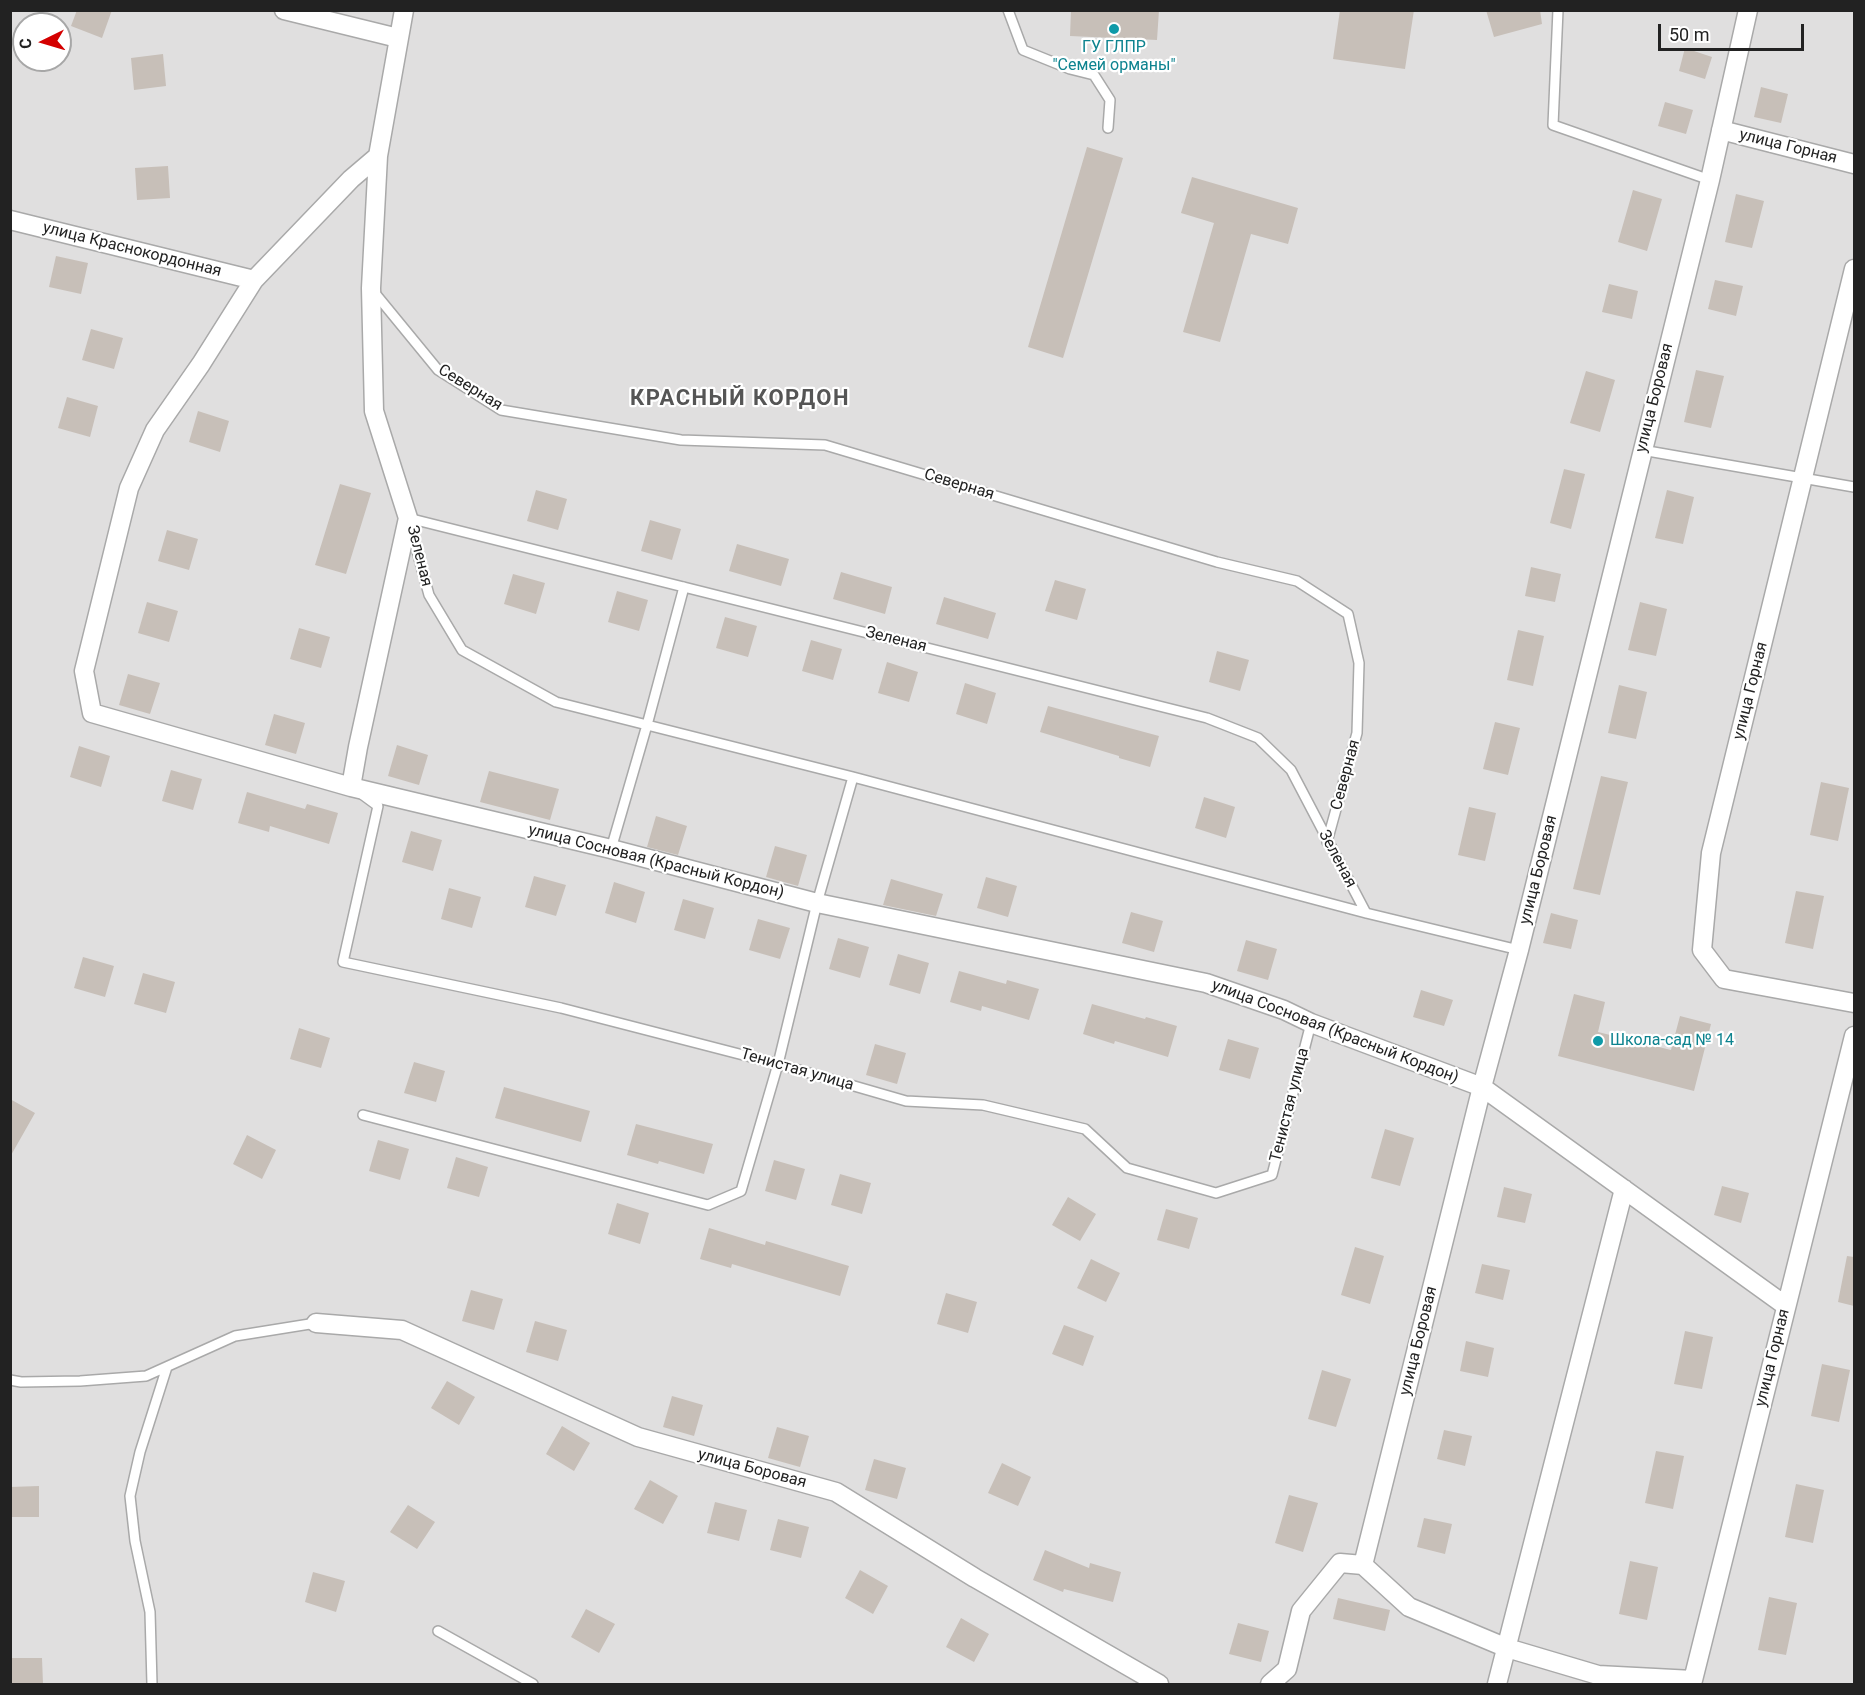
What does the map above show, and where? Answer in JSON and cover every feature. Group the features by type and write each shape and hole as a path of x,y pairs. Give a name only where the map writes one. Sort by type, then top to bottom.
{"street":[{"path":"284,10 398,38"},
{"path":"351,787 408,518 374,411 371,288 378,156 404,10"},
{"name":"улица Боровая","path":"1363,1565 1482,1088 1519,950 1710,180 1748,10"},
{"name":"улица Горная","path":"1720,130 1854,164"},
{"name":"улица Сосновая (Красный Кордон)","path":"378,156 351,179 254,280 201,364 155,430 129,488 84,671 92,713 351,787 610,849 817,903 1206,983 1284,1010 1311,1023 1482,1088 1786,1306"},
{"name":"улица Краснокордонная","path":"10,220 254,280"},
{"name":"улица Горная","path":"1854,269 1711,853 1702,950 1724,979 1854,1003"},
{"name":"улица Горная","path":"1695,1683 1854,1036"},
{"path":"1497,1684 1624,1189"},
{"name":"улица Боровая","path":"316,1323 402,1330 638,1437 836,1492 975,1578 1159,1684"},
{"path":"1270,1684 1287,1669 1301,1611 1340,1563 1363,1565 1409,1607 1507,1648 1598,1675 1695,1683"}],"lane":[{"path":"1008,10 1023,50 1070,69 1094,75 1110,100 1108,128"},
{"path":"1558,10 1553,125 1710,180"},
{"name":"Северная","path":"371,288 438,370 501,410 681,440 825,445 1217,562 1297,581 1348,614 1359,663 1357,733 1327,842"},
{"path":"1642,450 1854,487"},
{"name":"Зеленая","path":"1366,913 1291,770 1258,738 1207,718 408,518 429,595 462,650 556,702 854,777 1366,913 1519,950"},
{"path":"610,849 684,588"},
{"path":"363,1115 708,1206 741,1191 778,1064 817,903 854,777"},
{"name":"Тенистая улица","path":"351,787 378,806 343,962 561,1008 778,1064 906,1101 983,1105 1085,1129 1127,1168 1216,1193 1272,1175 1311,1023"},
{"path":"10,1380 80,1382 146,1376 235,1336 316,1323"},
{"path":"152,1684 150,1612 135,1541 130,1497 140,1452 166,1367"},
{"path":"438,1631 533,1684"}],"shaded area":[{"path":"11,11 1854,11 1854,1684 11,1684"}],"building":[{"path":"77,10 112,10 102,38 72,26"},
{"name":"ГУ ГЛПР \"Семей орманы\"","path":"1071,10 1159,10 1157,40 1070,36"},
{"path":"1340,10 1414,10 1405,69 1333,59"},
{"path":"1486,10 1540,10 1542,24 1494,37"},
{"path":"1685,48 1712,57 1705,79 1679,71"},
{"path":"163,54 166,86 134,90 131,58"},
{"path":"1761,87 1788,94 1781,123 1754,117"},
{"path":"1665,102 1693,110 1686,134 1658,126"},
{"path":"1087,147 1123,158 1063,358 1028,347"},
{"path":"168,166 170,198 137,200 135,168"},
{"path":"1192,177 1298,208 1288,244 1251,234 1220,342 1183,332 1214,223 1181,213"},
{"path":"1633,190 1662,199 1647,251 1618,242"},
{"path":"1736,194 1764,201 1752,248 1725,242"},
{"path":"56,256 88,263 81,294 49,287"},
{"path":"1715,280 1743,286 1736,316 1708,309"},
{"path":"1609,284 1638,291 1632,319 1602,312"},
{"path":"91,329 123,338 114,369 82,360"},
{"path":"1696,370 1724,376 1711,428 1684,422"},
{"path":"1586,371 1615,380 1600,432 1570,423"},
{"path":"67,397 98,406 90,437 58,428"},
{"path":"198,411 229,421 220,452 189,442"},
{"path":"1564,469 1585,474 1571,529 1550,523"},
{"path":"340,484 371,493 346,574 315,565"},
{"path":"536,490 567,499 558,530 527,521"},
{"path":"1667,490 1694,497 1683,544 1655,538"},
{"path":"650,520 681,529 672,560 641,551"},
{"path":"167,530 198,539 189,570 158,561"},
{"path":"737,544 789,559 781,586 729,571"},
{"path":"1531,567 1561,574 1555,602 1525,596"},
{"path":"841,572 892,587 885,614 833,599"},
{"path":"513,574 545,583 536,614 504,604"},
{"path":"1055,580 1086,589 1077,620 1045,611"},
{"path":"617,591 648,600 639,631 608,622"},
{"path":"944,597 996,613 988,639 936,624"},
{"path":"147,602 178,611 169,642 138,633"},
{"path":"1640,602 1667,609 1656,656 1628,650"},
{"path":"725,617 757,626 748,657 716,648"},
{"path":"299,628 330,637 321,668 290,659"},
{"path":"1518,630 1544,636 1533,686 1507,680"},
{"path":"811,640 842,649 833,680 802,671"},
{"path":"1217,651 1249,660 1240,691 1209,682"},
{"path":"887,662 918,672 909,702 878,693"},
{"path":"128,674 160,683 150,714 119,705"},
{"path":"965,683 996,693 987,724 956,714"},
{"path":"1619,685 1647,692 1636,739 1608,733"},
{"path":"1048,706 1159,736 1150,767 1040,732"},
{"path":"274,714 305,723 296,754 265,745"},
{"path":"1495,722 1520,728 1508,775 1483,769"},
{"path":"397,745 428,755 419,785 388,776"},
{"path":"79,746 110,756 101,787 70,777"},
{"path":"171,770 202,779 193,810 162,801"},
{"path":"489,771 559,789 550,820 480,802"},
{"path":"1601,776 1628,782 1600,895 1573,889"},
{"path":"1821,782 1849,788 1838,841 1810,835"},
{"path":"247,792 305,809 307,804 338,813 329,844 270,826 269,832 238,823"},
{"path":"1204,797 1235,807 1226,838 1195,828"},
{"path":"1469,807 1496,813 1485,861 1458,855"},
{"path":"656,816 687,826 678,855 647,847"},
{"path":"411,831 442,840 433,871 402,862"},
{"path":"775,846 807,855 798,886 766,877"},
{"path":"534,876 566,885 556,916 525,907"},
{"path":"986,877 1017,886 1008,917 977,908"},
{"path":"891,879 943,894 936,916 883,905"},
{"path":"614,882 645,892 636,923 605,913"},
{"path":"449,888 481,897 472,928 441,919"},
{"path":"1796,891 1824,896 1813,949 1785,943"},
{"path":"683,899 714,908 705,939 674,930"},
{"path":"1131,912 1163,921 1154,952 1122,943"},
{"path":"1551,913 1578,920 1571,949 1543,943"},
{"path":"758,919 790,928 780,959 749,950"},
{"path":"838,938 869,947 860,978 829,969"},
{"path":"1246,940 1277,949 1268,980 1237,971"},
{"path":"898,954 929,963 920,994 889,985"},
{"path":"83,957 114,966 105,997 74,988"},
{"path":"959,971 1006,984 1007,980 1039,989 1029,1020 982,1006 981,1011 950,1002"},
{"path":"143,973 175,982 166,1013 134,1004"},
{"path":"1421,990 1453,1000 1444,1026 1413,1017"},
{"name":"Школа-сад № 14","path":"1574,994 1605,1002 1598,1032 1671,1050 1680,1016 1711,1024 1694,1091 1558,1056"},
{"path":"1092,1004 1177,1026 1168,1057 1083,1034"},
{"path":"299,1028 330,1038 321,1068 290,1059"},
{"path":"1228,1039 1259,1048 1250,1079 1219,1070"},
{"path":"875,1044 906,1053 897,1084 866,1075"},
{"path":"414,1062 445,1071 436,1102 404,1093"},
{"path":"504,1087 590,1111 581,1142 495,1118"},
{"path":"10,1099 35,1113 10,1157"},
{"path":"636,1124 713,1144 704,1174 659,1161 658,1164 627,1155"},
{"path":"1385,1129 1414,1138 1400,1186 1371,1178"},
{"path":"247,1135 276,1150 262,1179 233,1164"},
{"path":"378,1140 409,1149 400,1180 369,1171"},
{"path":"456,1157 488,1167 479,1197 447,1188"},
{"path":"774,1160 805,1169 796,1200 765,1191"},
{"path":"840,1174 871,1183 862,1214 831,1205"},
{"path":"1722,1186 1749,1193 1741,1223 1714,1215"},
{"path":"1504,1187 1532,1194 1525,1223 1497,1217"},
{"path":"1068,1197 1096,1214 1080,1241 1052,1225"},
{"path":"617,1203 649,1213 640,1244 608,1234"},
{"path":"1166,1209 1198,1218 1189,1249 1157,1240"},
{"path":"709,1228 765,1245 766,1241 849,1266 840,1296 732,1264 731,1268 700,1259"},
{"path":"1355,1247 1384,1256 1370,1304 1341,1295"},
{"path":"1847,1256 1854,1257 1854,1306 1838,1302"},
{"path":"1091,1259 1120,1273 1106,1302 1077,1288"},
{"path":"1482,1264 1510,1270 1503,1300 1475,1293"},
{"path":"471,1290 503,1299 494,1330 462,1321"},
{"path":"946,1293 977,1302 968,1333 937,1324"},
{"path":"535,1321 567,1330 558,1361 526,1352"},
{"path":"1064,1325 1094,1336 1083,1366 1052,1354"},
{"path":"1685,1331 1713,1337 1702,1389 1674,1384"},
{"path":"1466,1341 1494,1348 1488,1377 1460,1371"},
{"path":"1822,1364 1850,1370 1839,1422 1811,1416"},
{"path":"1322,1370 1351,1379 1336,1427 1308,1419"},
{"path":"447,1381 475,1397 459,1425 431,1408"},
{"path":"672,1396 703,1405 694,1436 663,1427"},
{"path":"562,1426 590,1443 574,1471 546,1454"},
{"path":"777,1427 809,1436 800,1467 768,1458"},
{"path":"1444,1430 1472,1436 1465,1466 1437,1459"},
{"path":"1656,1451 1684,1456 1673,1509 1645,1503"},
{"path":"874,1459 906,1468 897,1499 865,1490"},
{"path":"1002,1463 1031,1477 1018,1506 988,1493"},
{"path":"650,1480 678,1496 663,1524 634,1509"},
{"path":"1796,1484 1824,1490 1813,1543 1785,1537"},
{"path":"39,1486 39,1517 10,1517 10,1487"},
{"path":"1289,1495 1318,1503 1303,1552 1275,1543"},
{"path":"715,1502 747,1510 739,1541 707,1533"},
{"path":"408,1505 435,1522 417,1549 390,1532"},
{"path":"1424,1518 1452,1524 1445,1554 1417,1547"},
{"path":"778,1519 809,1527 801,1558 770,1550"},
{"path":"1045,1550 1089,1568 1090,1563 1121,1572 1113,1602 1064,1589 1063,1592 1033,1580"},
{"path":"1630,1561 1658,1567 1647,1620 1619,1614"},
{"path":"860,1570 888,1586 873,1614 845,1598"},
{"path":"313,1572 345,1581 336,1612 305,1602"},
{"path":"1769,1597 1797,1603 1786,1655 1758,1650"},
{"path":"1338,1598 1390,1610 1385,1631 1333,1619"},
{"path":"586,1609 615,1624 599,1653 571,1637"},
{"path":"961,1618 989,1634 974,1662 946,1647"},
{"path":"1238,1623 1269,1631 1261,1662 1229,1654"},
{"path":"11,1658 42,1658 43,1684 12,1684"}],"place":[{"name":"ГУ ГЛПР \"Семей орманы\"","path":"1114,29"},
{"name":"Школа-сад № 14","path":"1598,1041"}],"district":[{"name":"КРАСНЫЙ КОРДОН","path":"740,399"}]}
